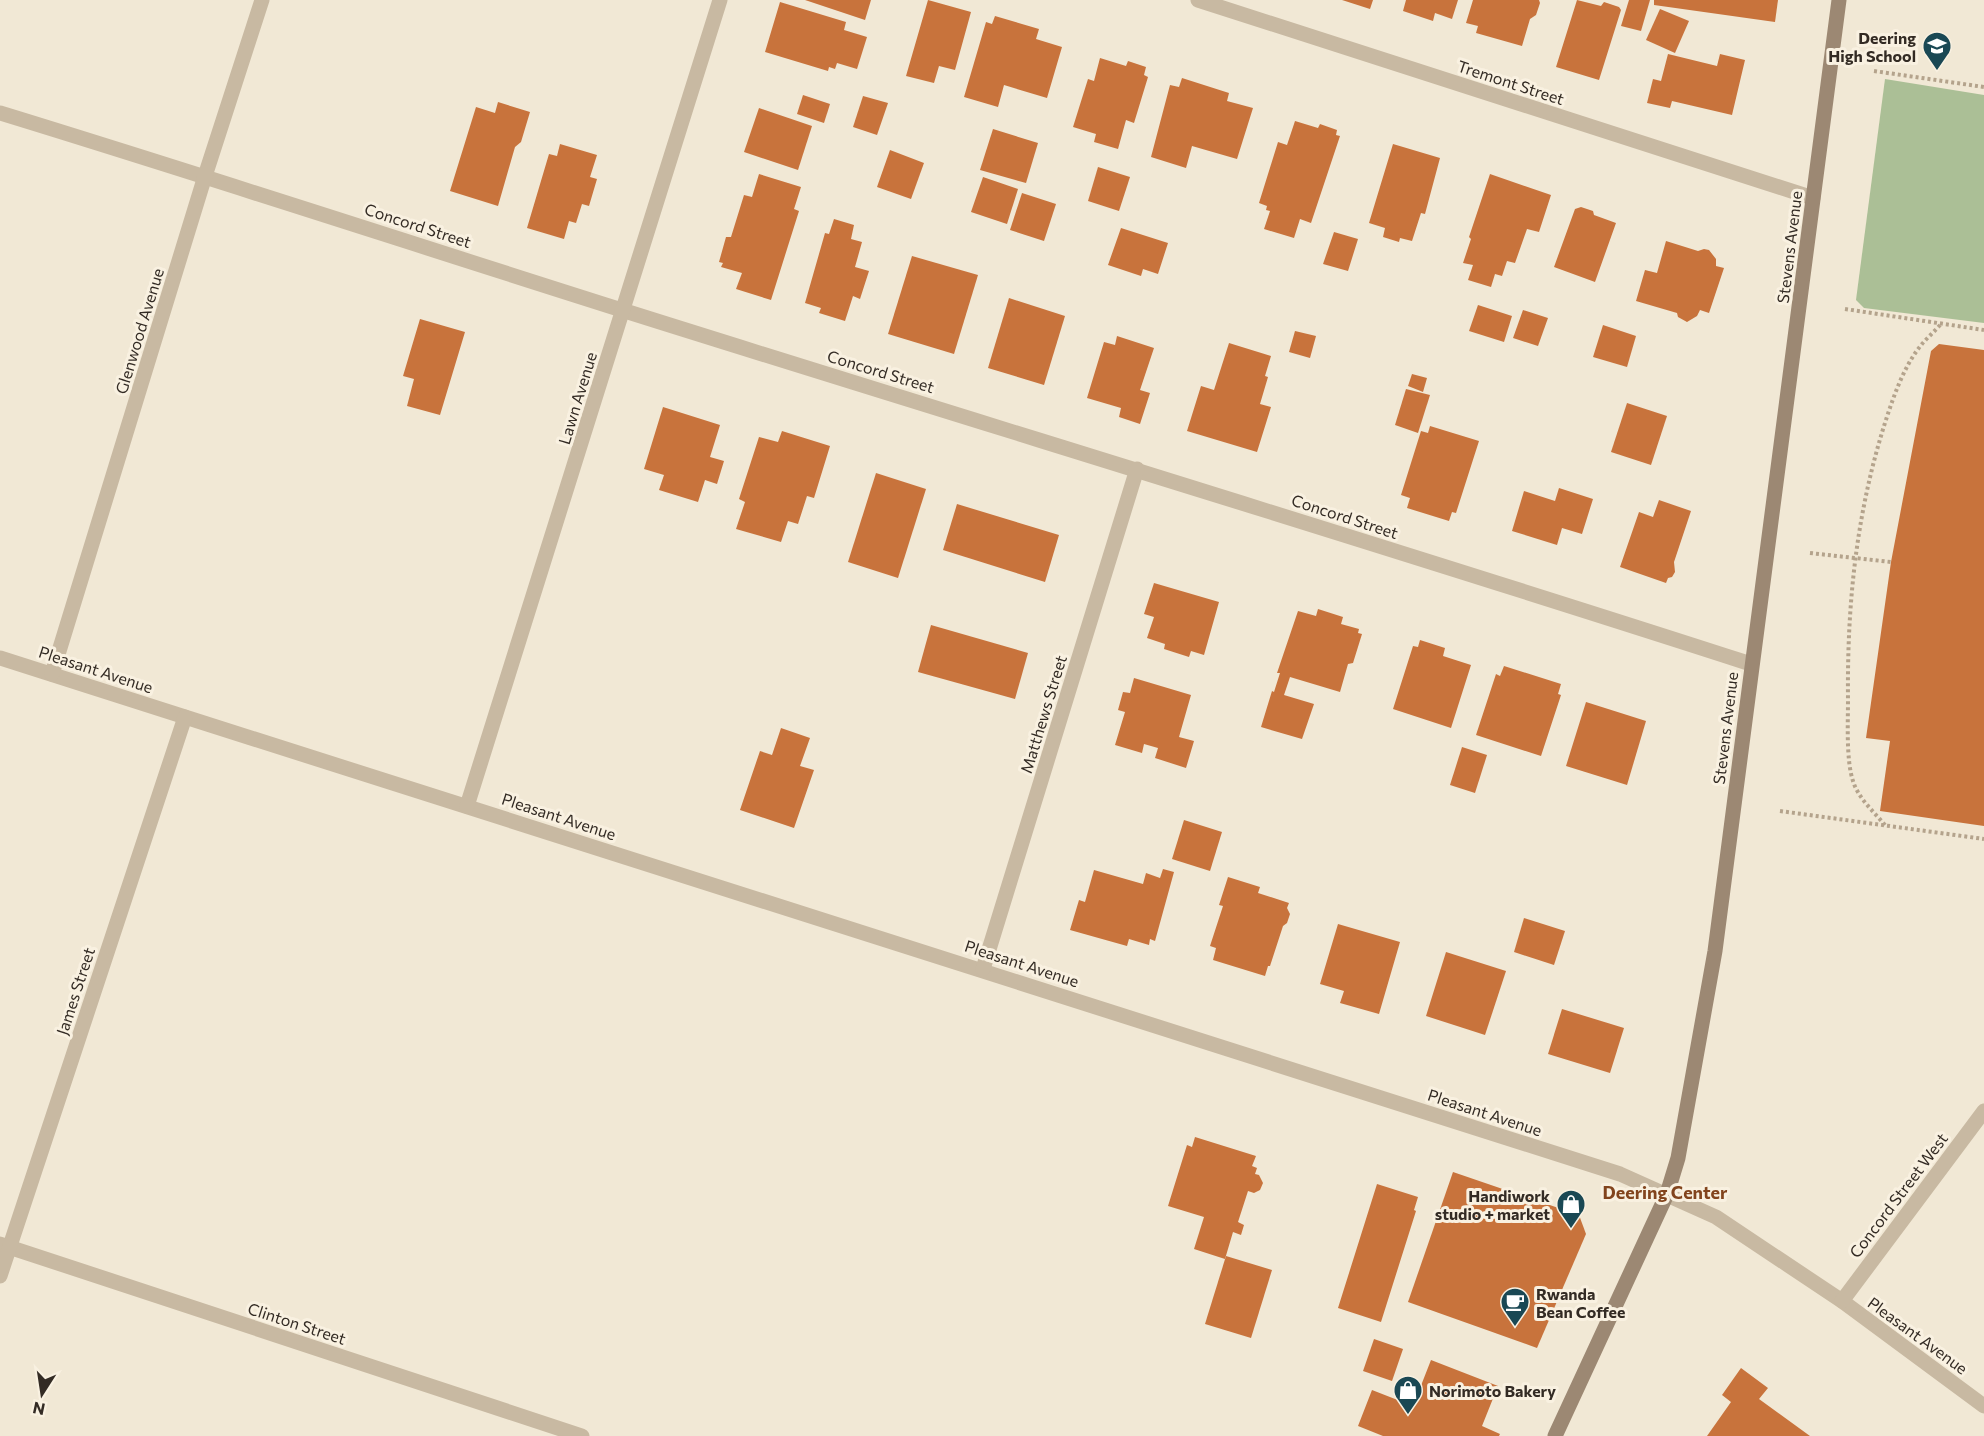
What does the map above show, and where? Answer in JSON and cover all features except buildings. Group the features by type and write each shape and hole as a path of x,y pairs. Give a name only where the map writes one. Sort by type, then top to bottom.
{"main road":[{"name":"Stevens Avenue","path":"1555,1436 1667,1194 1678,1158 1715,951 1839,0"}],"street":[{"name":"Glenwood Avenue","path":"52,674 262,0"},
{"name":"Lawn Avenue","path":"468,806 720,0"},
{"name":"Tremont Street","path":"1198,0 1813,198"},
{"name":"Concord Street","path":"0,113 1751,664"},
{"name":"Matthews Street","path":"983,969 1137,469"},
{"name":"Pleasant Avenue","path":"0,658 983,969 1620,1174 1716,1217 1842,1301 1984,1406"},
{"name":"James Street","path":"0,1276 4,1246 185,717"},
{"name":"Concord Street West","path":"1842,1301 1984,1111"},
{"name":"Clinton Street","path":"4,1246 582,1436"}],"path":[{"path":"1874,71 1984,87"},
{"path":"1845,309 1984,330"},
{"path":"1885,825 1860,795 1853,781 1849,743 1847,651 1854,558 1864,498 1890,408 1902,377 1921,345 1941,324"},
{"path":"1810,553 1891,562"},
{"path":"1780,811 1984,839"}],"green space":[{"path":"1885,79 1984,95 1984,323 1864,308 1856,300"}],"place":[{"name":"Deering High School","path":"1937,72"},
{"name":"Handiwork studio + market","path":"1571,1230"},
{"name":"Rwanda Bean Coffee","path":"1515,1328"},
{"name":"Norimoto Bakery","path":"1408,1416"}],"district":[{"name":"Deering Center","path":"1665,1192"}]}
